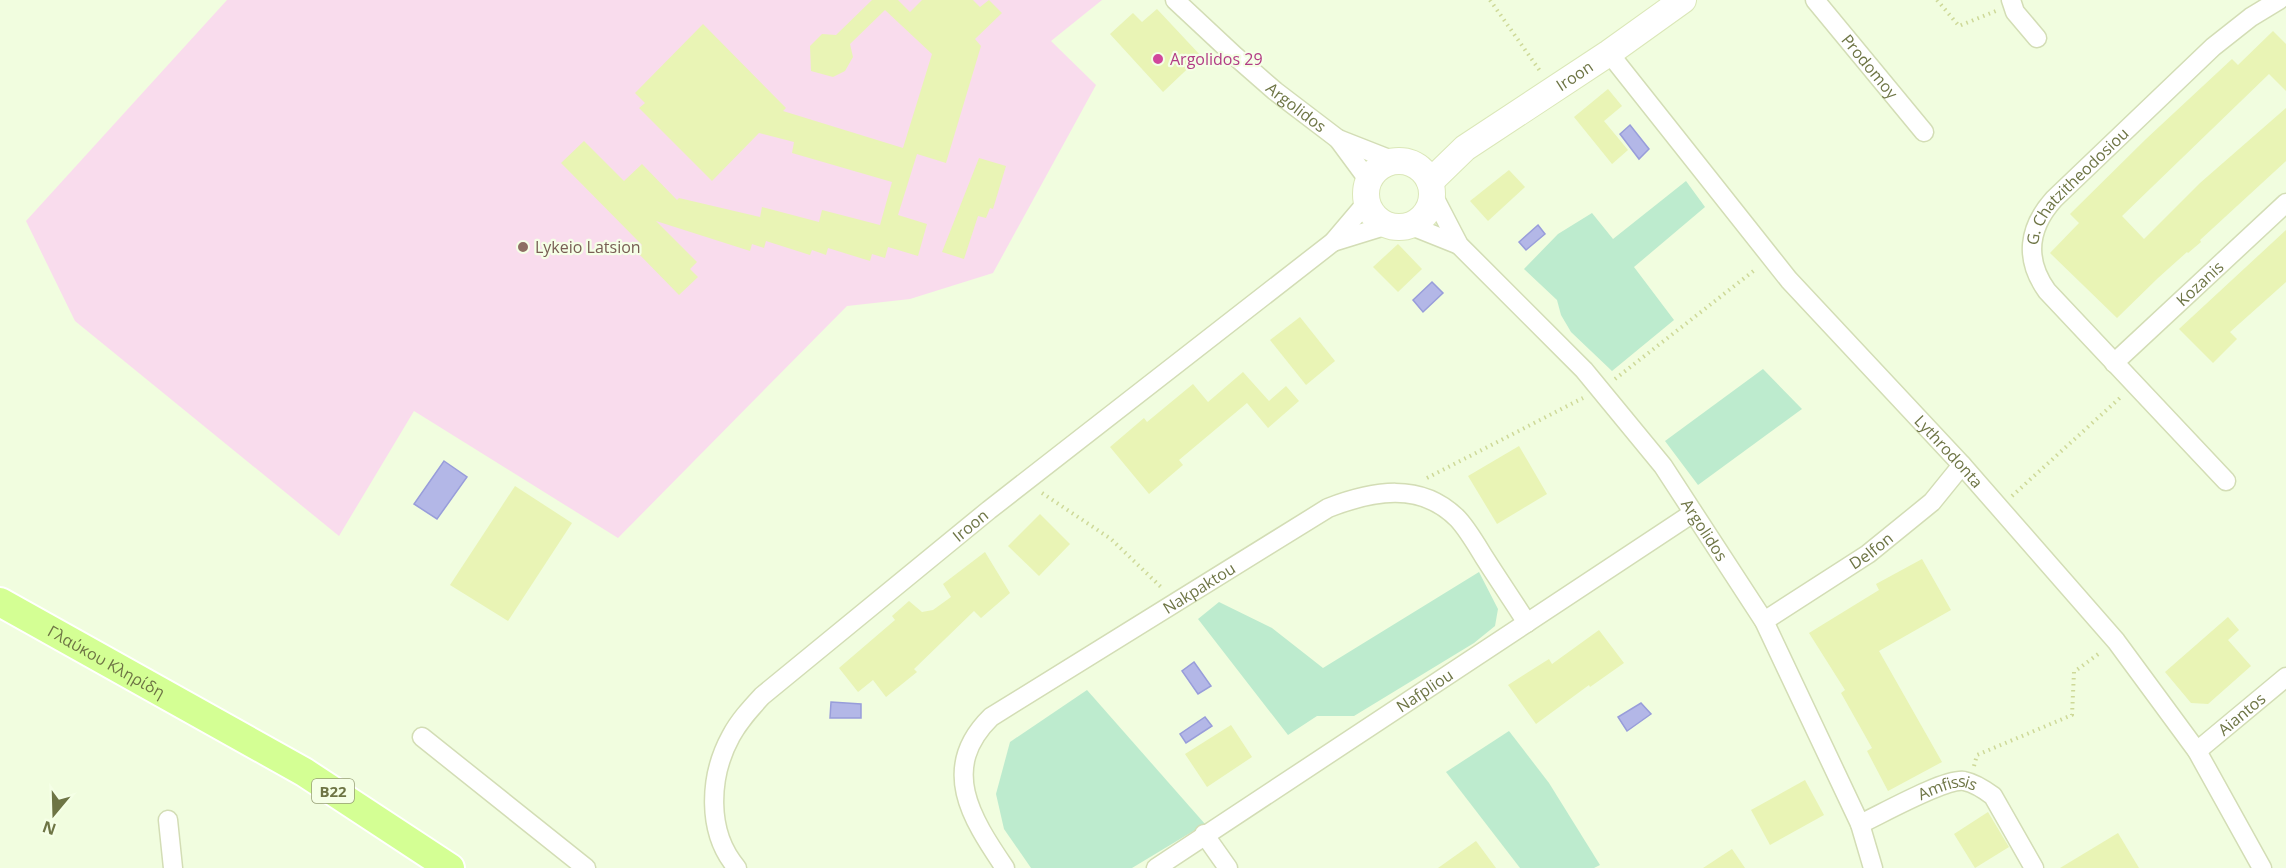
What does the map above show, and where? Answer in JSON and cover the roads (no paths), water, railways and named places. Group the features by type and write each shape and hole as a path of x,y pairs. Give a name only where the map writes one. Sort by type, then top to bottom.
{"main road":[{"name":"Γλαύκου Κληρίδη","path":"0,602 304,772 450,868"},
{"name":"Γλαύκου Κληρίδη","path":"211,721 416,868"}],"street":[{"name":"Argolidos","path":"1175,0 1266,84 1338,139 1418,175 1459,245 1584,370 1663,466 1764,621 1860,824 1873,868"},
{"name":"Iroon","path":"1418,175 1465,148 1609,53 1683,0"},
{"name":"Prodomoy","path":"1815,0 1924,132"},
{"name":"G. Chatzitheodosiou","path":"2226,481 2047,291 2038,277 2033,262 2032,246 2038,222 2054,199 2213,47 2251,17 2279,0"},
{"path":"2012,2 2015,12 2037,38"},
{"name":"Lythrodonta","path":"1609,53 1789,280 1962,465 2116,641 2198,751 2262,868"},
{"name":"Argolidos","path":"1338,139 1368,191"},
{"path":"1383,164 1418,175 1431,204 1418,221 1398,225 1378,219 1371,211 1368,191 1375,171 1383,164"},
{"name":"Iroon","path":"737,868 720,839 714,810 714,795 723,753 739,723 762,696 1026,482 1333,242 1368,191"},
{"name":"Kozanis","path":"2114,363 2286,203"},
{"name":"Argolidos","path":"1398,225 1459,245"},
{"name":"Iroon","path":"1333,242 1398,225"},
{"name":"Delfon","path":"1764,621 1869,554 1932,502 1962,465"},
{"name":"Nakpaktou","path":"1005,868 973,817 966,798 963,765 976,733 991,717 1328,508 1354,498 1400,492 1431,499 1458,519 1527,623"},
{"name":"Nafpliou","path":"1155,868 1693,513"},
{"name":"Aiantos","path":"2198,751 2286,677"},
{"path":"422,737 586,868"},
{"name":"Amfissis","path":"1860,824 1947,783 1955,781 1970,783 1985,790 1999,803 2034,868"},
{"path":"168,820 173,868"},
{"path":"1204,834 1228,868"}],"water":[{"path":"1630,125 1649,149 1639,159 1620,134"},
{"path":"1538,225 1545,234 1526,250 1519,242"},
{"path":"1432,282 1443,293 1423,312 1413,300"},
{"path":"444,461 467,477 437,519 414,504"},
{"path":"1194,662 1211,686 1198,694 1182,671"},
{"path":"831,702 861,704 861,718 830,718"},
{"path":"1641,703 1651,714 1627,731 1618,717"},
{"path":"1205,717 1212,726 1186,743 1180,734"}],"place":[{"name":"Argolidos 29","path":"1158,59"},
{"name":"Lykeio Latsion","path":"523,247"}]}
